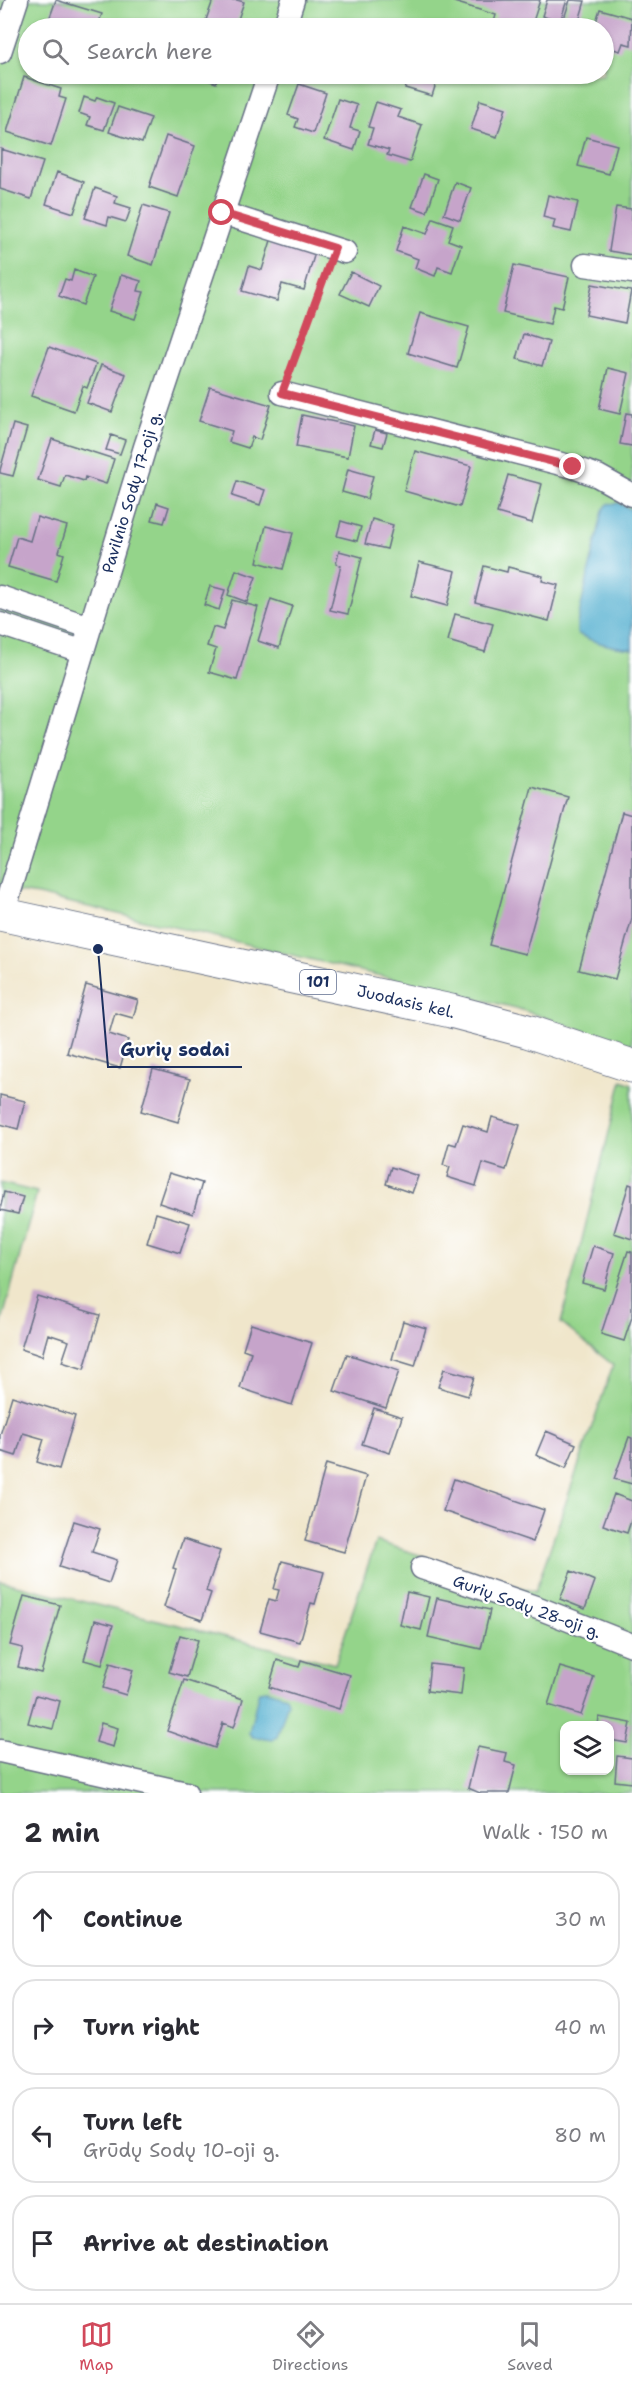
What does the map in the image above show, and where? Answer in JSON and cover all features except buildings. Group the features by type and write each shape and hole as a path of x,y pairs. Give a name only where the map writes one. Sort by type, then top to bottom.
{"main road":[{"name":"Juodasis kel.","path":"2,914 451,1011 527,1031 632,1066"}],"street":[{"path":"0,52 17,0"},
{"path":"287,18 293,0"},
{"name":"Pavilnio Sodų 17-oji g.","path":"2,914 145,447 266,84"},
{"path":"222,213 340,250"},
{"path":"585,265 632,272"},
{"path":"282,393 573,467 598,476 632,495"},
{"path":"0,597 89,627"},
{"path":"0,624 81,651"},
{"name":"Gurių Sodų 28-oji g.","path":"422,1568 541,1609 632,1645"},
{"path":"0,1751 186,1793"}],"path":[{"path":"282,393 340,250"}],"green space":[{"path":"0,0 632,0 632,1047 516,1008 38,895 0,889"},
{"path":"622,1080 632,1084 632,1793 0,1793 0,1581 335,1664 376,1541 535,1592 613,1365 561,1323"},
{"path":"0,1183 37,1192 0,1329"}],"water":[{"path":"618,503 632,510 632,649 603,644 577,633 577,624 603,510 608,504"},
{"path":"267,1690 286,1696 288,1702 277,1737 272,1740 252,1737 249,1733 259,1691"}],"place":[{"name":"Gurių sodai","path":"98,949"}],"route":[{"path":"222,213 335,248 282,393 573,467"}]}
